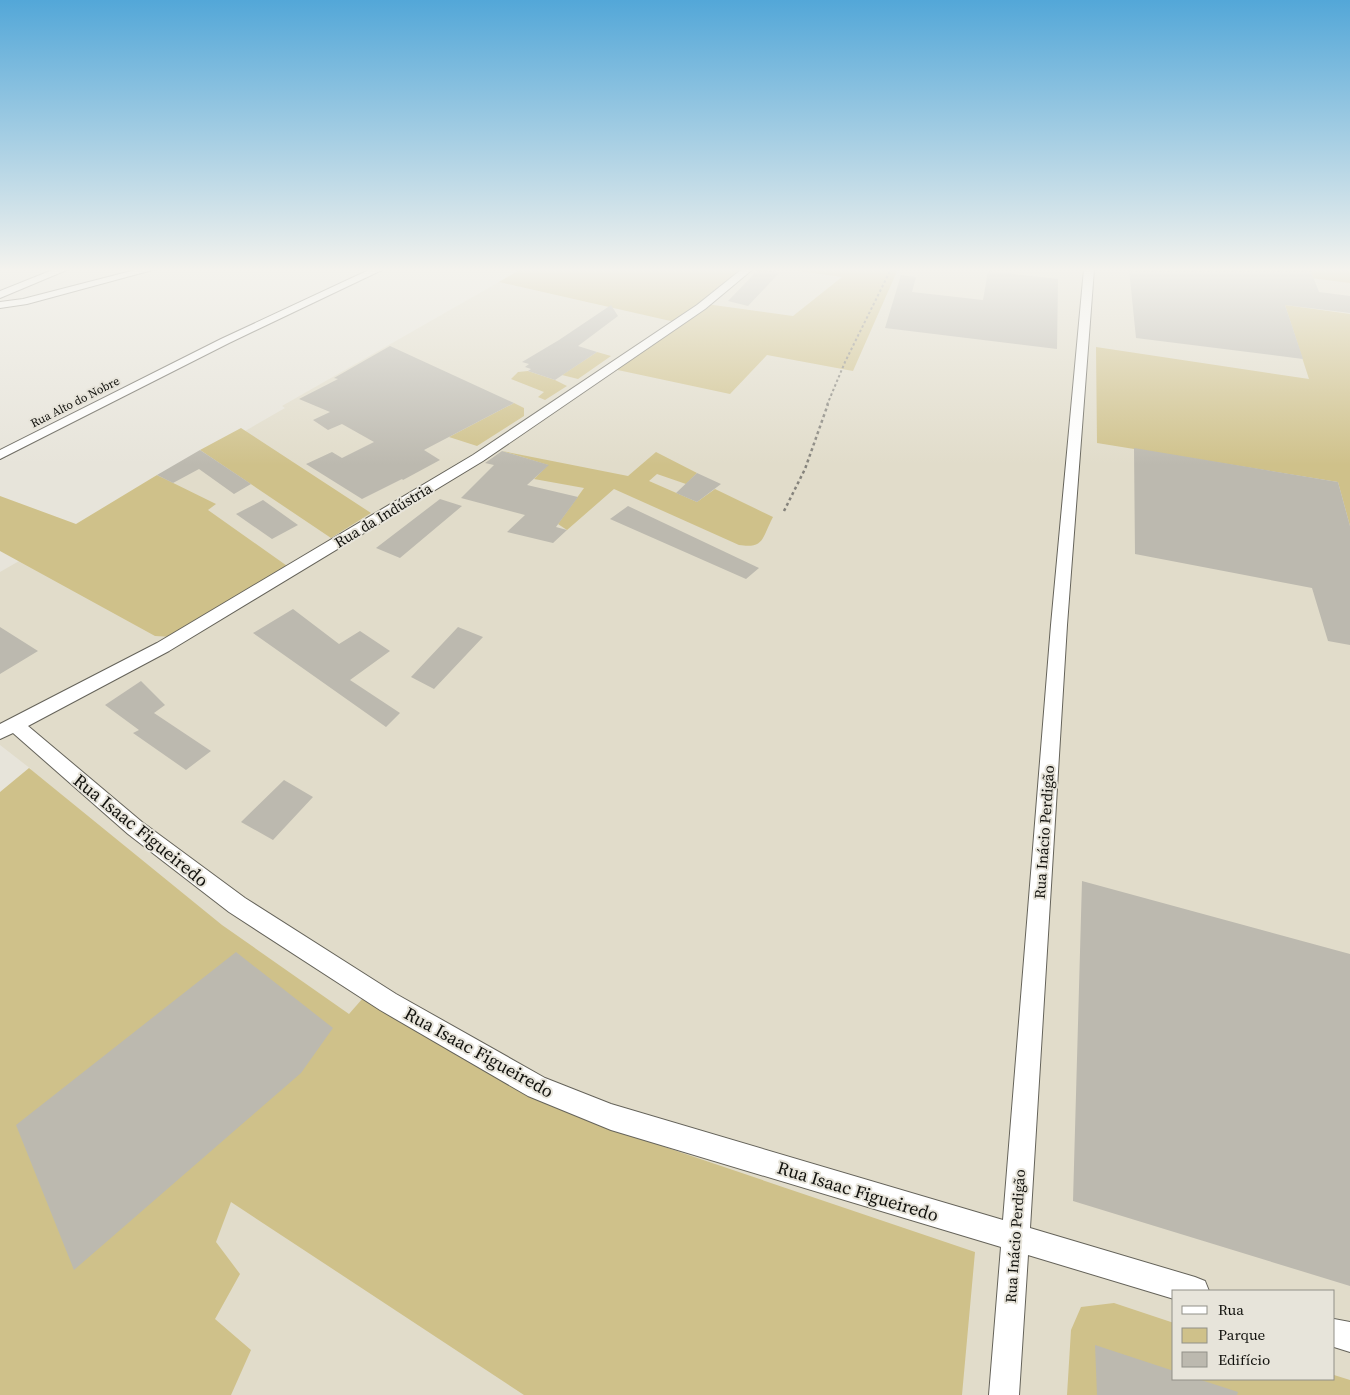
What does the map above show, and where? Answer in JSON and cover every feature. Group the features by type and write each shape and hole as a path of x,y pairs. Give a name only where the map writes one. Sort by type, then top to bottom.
{"street":[{"name":"Rua Alto do Nobre","path":"0,456 239,334"},
{"name":"Rua da Indústria","path":"8,729 163,647 478,458 661,334"},
{"name":"Rua Inácio Perdigão","path":"1004,1395 1059,625 1084,334"},
{"name":"Rua Isaac Figueiredo","path":"8,729 134,828 237,905 388,1002 537,1086 611,1117 1192,1290"},
{"path":"1335,1332 1350,1337"}],"path":[{"path":"784,511 792,499 806,468 832,393 860,334"}],"shaded area":[{"path":"408,334 1350,334 1350,1395 0,1395 0,800 31,769 0,745 0,572 285,408 282,406"}],"green space":[{"path":"663,334 869,334 853,371 767,355 730,394 613,369"},
{"path":"1294,334 1350,334 1350,526 1338,482 1097,443 1096,347 1309,379"},
{"path":"597,352 611,356 578,379 562,375"},
{"path":"528,371 567,386 545,400 538,397 544,392 511,379 518,372"},
{"path":"514,403 524,408 524,416 477,446 449,437"},
{"path":"241,428 371,513 331,538 200,450"},
{"path":"502,451 628,476 656,452 697,473 686,484 657,474 649,481 697,502 715,489 773,517 764,536 758,543 747,546 739,545 614,489 567,530 558,524 584,488 534,479 548,465"},
{"path":"157,475 216,504 208,510 290,568 172,637 155,636 0,551 0,496 76,524"},
{"path":"29,768 222,925 349,1014 363,998 510,1085 588,1121 975,1252 962,1395 524,1395 231,1202 216,1242 240,1274 215,1319 251,1350 231,1395 0,1395 0,792"},
{"path":"1114,1303 1172,1322 1172,1380 1335,1380 1335,1375 1350,1380 1350,1395 1067,1395 1071,1330 1081,1307"}],"building":[{"path":"568,334 594,334 578,346 597,352 555,380 528,371 531,369 525,367 529,364 522,362"},
{"path":"935,334 1057,334 1057,349"},
{"path":"1136,334 1295,334 1303,359 1136,338"},
{"path":"390,346 514,403 424,450 440,460 362,499 306,464 332,452 342,458 374,442 342,424 328,430 313,420 330,412 299,399 338,379 334,378"},
{"path":"1134,448 1338,482 1350,526 1350,645 1328,641 1312,588 1135,554"},
{"path":"200,450 251,484 234,494 199,469 173,483 157,475"},
{"path":"502,451 549,465 527,485 578,497 556,527 567,530 553,543 507,532 525,515 461,498 494,465 485,463"},
{"path":"697,473 721,484 697,502 676,493"},
{"path":"440,499 462,506 400,558 376,548"},
{"path":"263,500 298,525 272,539 236,514"},
{"path":"628,506 759,568 746,579 610,519"},
{"path":"293,609 339,644 360,631 390,651 350,680 400,713 386,727 253,633"},
{"path":"0,627 38,651 0,674"},
{"path":"458,627 483,637 434,689 411,677"},
{"path":"141,681 165,705 154,713 211,751 186,770 133,733 139,730 105,705"},
{"path":"284,780 313,797 273,840 241,822"},
{"path":"1082,881 1350,954 1350,1286 1073,1201"},
{"path":"236,952 333,1028 301,1073 74,1270 16,1125"},
{"path":"1095,1345 1172,1370 1172,1380 1201,1380 1238,1392 1237,1395 1097,1395"}]}
